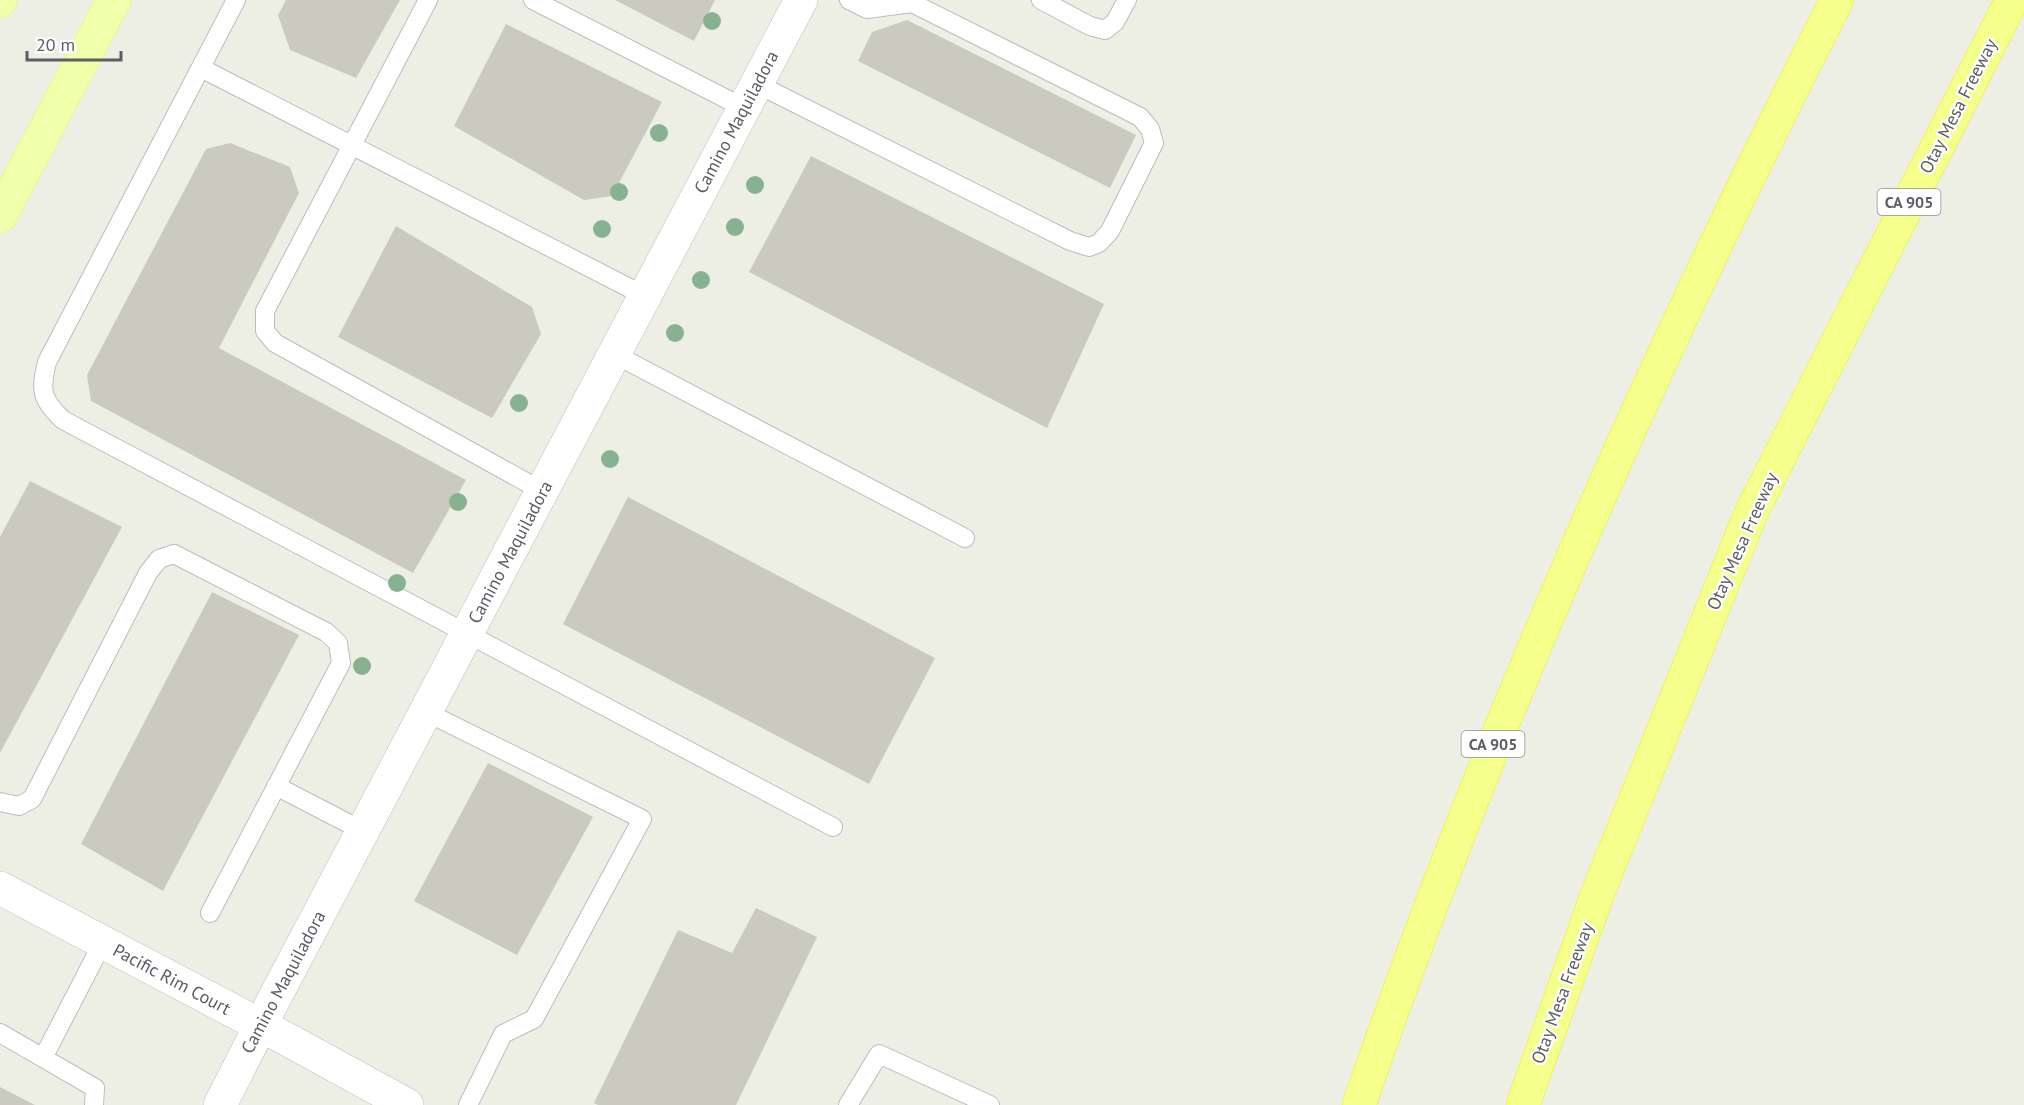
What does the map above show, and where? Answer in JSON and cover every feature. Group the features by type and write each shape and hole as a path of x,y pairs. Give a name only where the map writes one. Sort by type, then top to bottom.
{"highway":[{"name":"CA 905","path":"1359,1105 1479,779 1581,537 1742,185 1837,0"},
{"name":"Otay Mesa Freeway","path":"1523,1105 1597,895 1752,511 2012,0"}],"main road":[{"path":"0,216 114,0"}],"street":[{"name":"Camino Maquiladora","path":"220,1105 801,0"},
{"name":"Pacific Rim Court","path":"0,888 104,942 267,1013 292,1042 407,1105"}],"lane":[{"path":"236,0 47,362 41,386 46,404 63,420 833,827"},
{"path":"428,0 265,311 265,331 275,343 542,491"},
{"path":"533,0 1070,241 1089,248 1099,243 1110,231 1154,143 1150,129 1140,117 912,3 867,9 849,0"},
{"path":"1041,0 1090,26 1105,30 1115,22 1127,0"},
{"path":"201,68 645,296"},
{"path":"614,354 965,538"},
{"path":"0,802 19,806 32,799 148,573 159,559 174,554 326,632 338,643 341,663 210,913"},
{"path":"426,712 642,819 534,1019 503,1034 468,1105"},
{"path":"276,786 363,831"},
{"path":"43,1058 104,942"},
{"path":"0,1033 94,1089 94,1105"},
{"path":"848,1105 879,1054 990,1105"}],"building":[{"path":"286,0 400,0 356,78 290,50 278,15"},
{"path":"615,0 715,0 694,41"},
{"path":"907,20 1136,135 1110,188 858,61 872,32"},
{"path":"506,24 662,102 612,196 584,200 454,126"},
{"path":"230,143 290,167 299,193 219,348 466,480 413,573 91,401 87,375 206,149"},
{"path":"811,156 1104,304 1047,428 749,272"},
{"path":"396,226 532,307 541,334 492,418 338,337"},
{"path":"30,481 122,527 0,753 0,537"},
{"path":"628,497 935,658 869,784 563,624"},
{"path":"212,592 299,635 163,891 81,844"},
{"path":"488,763 593,817 517,955 414,901"},
{"path":"756,908 817,937 736,1105 598,1105 594,1103 678,930 732,953"},
{"path":"0,1087 35,1105 0,1105"}]}
